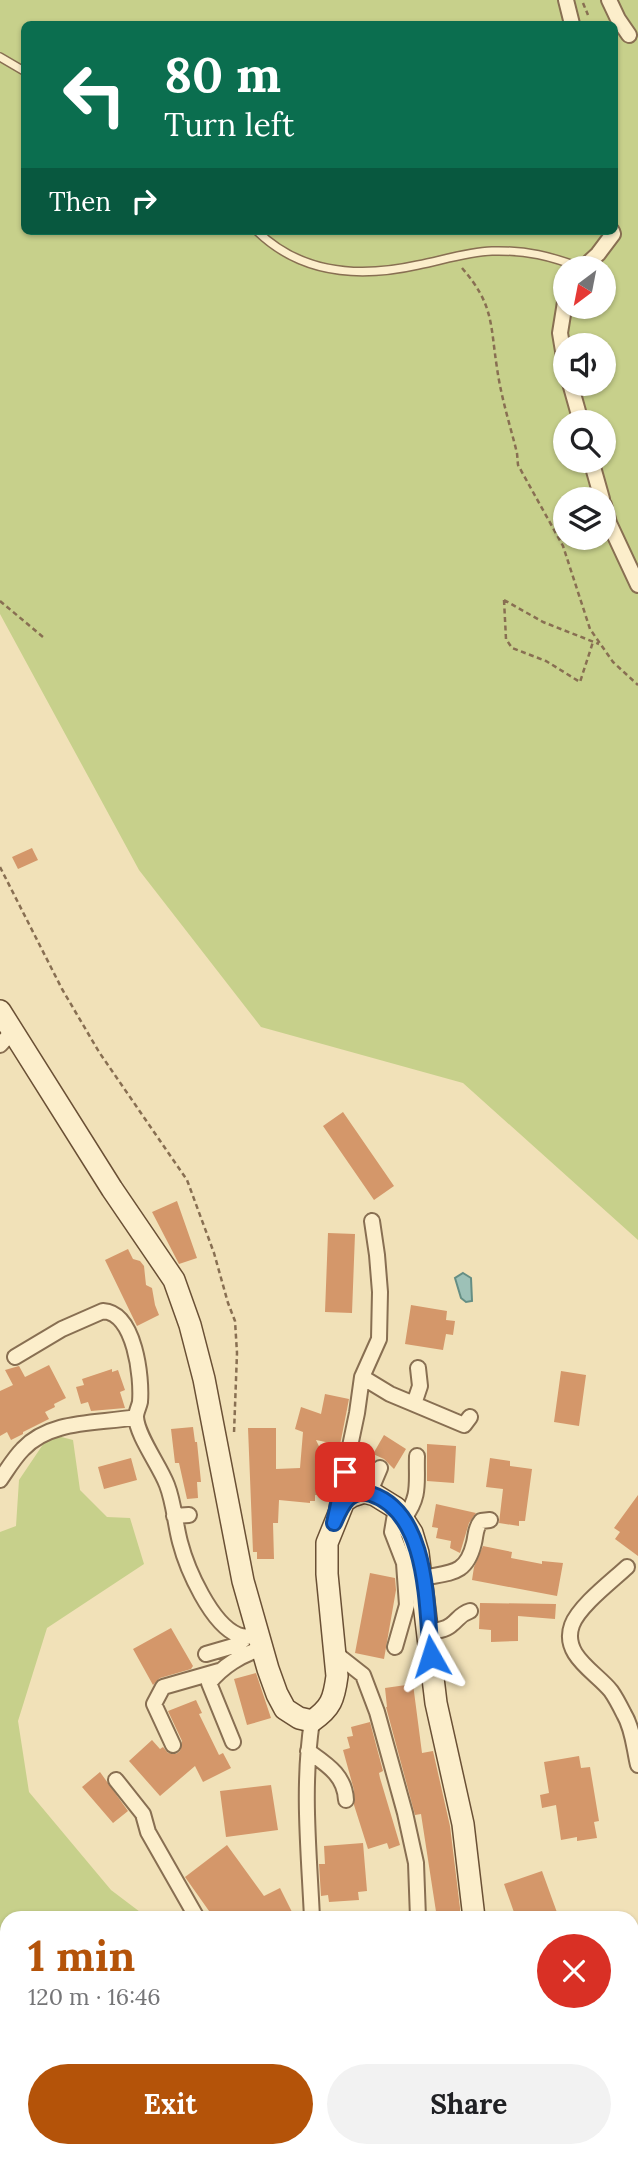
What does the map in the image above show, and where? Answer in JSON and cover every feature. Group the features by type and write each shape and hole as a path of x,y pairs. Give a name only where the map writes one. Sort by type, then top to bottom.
{"street":[{"path":"566,0 571,21"},
{"path":"609,0 629,34"},
{"path":"596,256 612,235"},
{"path":"616,538 638,585"},
{"path":"0,1011 6,1039 174,1280 196,1346 256,1640 285,1709 299,1718 312,1721"},
{"path":"334,1523 362,1377 379,1339 377,1255 372,1221"},
{"path":"15,1357 93,1314 109,1311 123,1322 133,1346 139,1377 140,1402 136,1417 182,1516 186,1561 204,1597 228,1628 239,1635 256,1640"},
{"path":"414,1404 419,1386 418,1368"},
{"path":"362,1377 397,1398 464,1425 470,1417"},
{"path":"0,1480 24,1448 43,1434 96,1421 136,1417"},
{"path":"395,1647 407,1605 404,1563 392,1532 400,1513 412,1507 418,1486 417,1456"},
{"path":"369,1494 380,1468"},
{"path":"312,1911 306,1800 308,1751 312,1721 326,1711 335,1692 337,1676 326,1558 327,1543 344,1501 364,1492 400,1513 412,1533 422,1578 436,1703 463,1824 473,1911"},
{"path":"422,1578 455,1572 466,1565 476,1527 481,1521 490,1520"},
{"path":"627,1567 597,1593 572,1625 571,1633 575,1654 610,1689 626,1718 638,1765"},
{"path":"428,1632 452,1625 460,1614 470,1611"},
{"path":"206,1654 256,1640"},
{"path":"233,1742 209,1683 219,1671 242,1655 256,1640"},
{"path":"335,1653 363,1675 377,1712 416,1863 418,1911"},
{"path":"173,1745 154,1704 163,1686 219,1671"},
{"path":"308,1751 340,1777 346,1791 346,1800"},
{"path":"116,1780 143,1814 148,1832 193,1911"}],"lane":[{"path":"0,57 21,69"},
{"path":"262,235 284,253 300,261 339,271 387,271 471,253 518,251 553,257"}],"path":[{"path":"582,0 589,15"},
{"path":"454,257 477,287 492,322 497,371 518,465 563,546 584,612 599,644 613,662 638,685"},
{"path":"593,642 580,682 546,661 512,648 506,639 504,600 543,622 599,644"},
{"path":"0,601 43,636"},
{"path":"0,867 62,989 99,1052 187,1180 235,1321 237,1353 233,1440 218,1447"}],"green space":[{"path":"0,0 638,0 638,1240 463,1083 261,1027 139,870 0,614"},
{"path":"50,1434 73,1440 80,1490 107,1517 130,1518 144,1564 47,1628 18,1721 29,1792 111,1890 139,1911 0,1911 0,1532 16,1526 19,1480"}],"water":[{"path":"463,1273 471,1278 472,1301 466,1302 461,1298 455,1278"}],"building":[{"path":"32,848 38,860 18,869 12,857"},
{"path":"343,1112 394,1186 374,1200 323,1126"},
{"path":"177,1201 197,1258 179,1264 152,1212"},
{"path":"328,1233 355,1234 352,1313 325,1312"},
{"path":"128,1249 133,1259 144,1266 146,1285 152,1288 159,1315 137,1326 105,1260"},
{"path":"411,1305 447,1311 446,1320 455,1321 453,1335 446,1334 443,1350 405,1344"},
{"path":"49,1365 66,1398 45,1412 49,1419 23,1434 11,1440 7,1432 0,1436 0,1391 13,1385 5,1370 19,1366 25,1377"},
{"path":"112,1369 112,1372 118,1370 125,1390 120,1392 125,1408 91,1411 88,1402 81,1404 76,1387 84,1385 82,1379"},
{"path":"561,1371 586,1375 579,1426 554,1422"},
{"path":"325,1394 349,1399 340,1445 316,1440 331,1471 329,1491 324,1496 315,1495 315,1501 310,1503 279,1500 278,1523 273,1523 274,1559 257,1559 257,1552 253,1552 248,1428 276,1428 276,1469 300,1468 303,1432 295,1429 301,1407 321,1414"},
{"path":"193,1427 201,1482 197,1482 198,1498 187,1499 179,1463 175,1463 171,1429"},
{"path":"384,1435 406,1449 394,1469 384,1459 373,1454"},
{"path":"427,1444 456,1446 454,1483 427,1481"},
{"path":"131,1458 137,1480 104,1489 98,1467"},
{"path":"490,1458 510,1461 510,1466 532,1469 525,1521 519,1521 519,1526 499,1523 503,1489 486,1487"},
{"path":"638,1495 638,1556 615,1539 620,1532 614,1528"},
{"path":"436,1504 476,1513 469,1523 460,1553 450,1548 451,1541 436,1538 438,1528 432,1527"},
{"path":"483,1546 512,1552 511,1558 542,1564 542,1561 563,1563 557,1596 472,1580"},
{"path":"370,1573 395,1578 396,1590 384,1659 355,1653"},
{"path":"480,1603 556,1604 555,1619 518,1616 518,1641 491,1642 491,1630 479,1629"},
{"path":"171,1628 193,1666 191,1669 160,1678 153,1685 133,1649"},
{"path":"256,1673 271,1718 247,1725 234,1679"},
{"path":"413,1684 422,1753 433,1751 450,1826 460,1911 436,1911 421,1814 415,1815 386,1707 385,1688"},
{"path":"196,1700 202,1713 199,1714 219,1755 223,1753 231,1768 203,1782 195,1766 160,1796 129,1761 152,1740 168,1753 176,1754 180,1751 182,1741 168,1711"},
{"path":"370,1722 383,1771 379,1773 380,1778 400,1845 389,1849 387,1843 368,1849 354,1805 354,1790 343,1750 350,1748 347,1737 353,1736 351,1727"},
{"path":"579,1756 581,1768 590,1767 599,1821 594,1822 597,1838 577,1841 577,1837 561,1840 556,1805 542,1808 540,1795 549,1793 544,1762"},
{"path":"100,1772 128,1811 113,1823 82,1787"},
{"path":"271,1785 278,1830 226,1837 220,1791"},
{"path":"363,1843 367,1891 358,1892 359,1900 329,1902 328,1895 321,1896 319,1864 325,1864 324,1846"},
{"path":"227,1845 264,1896 280,1888 292,1911 209,1911 185,1877"},
{"path":"542,1871 556,1911 514,1911 504,1884"}],"route":[{"path":"345,1472 334,1523 344,1501 364,1492 375,1495 396,1508 412,1533 422,1578 431,1656"}]}
